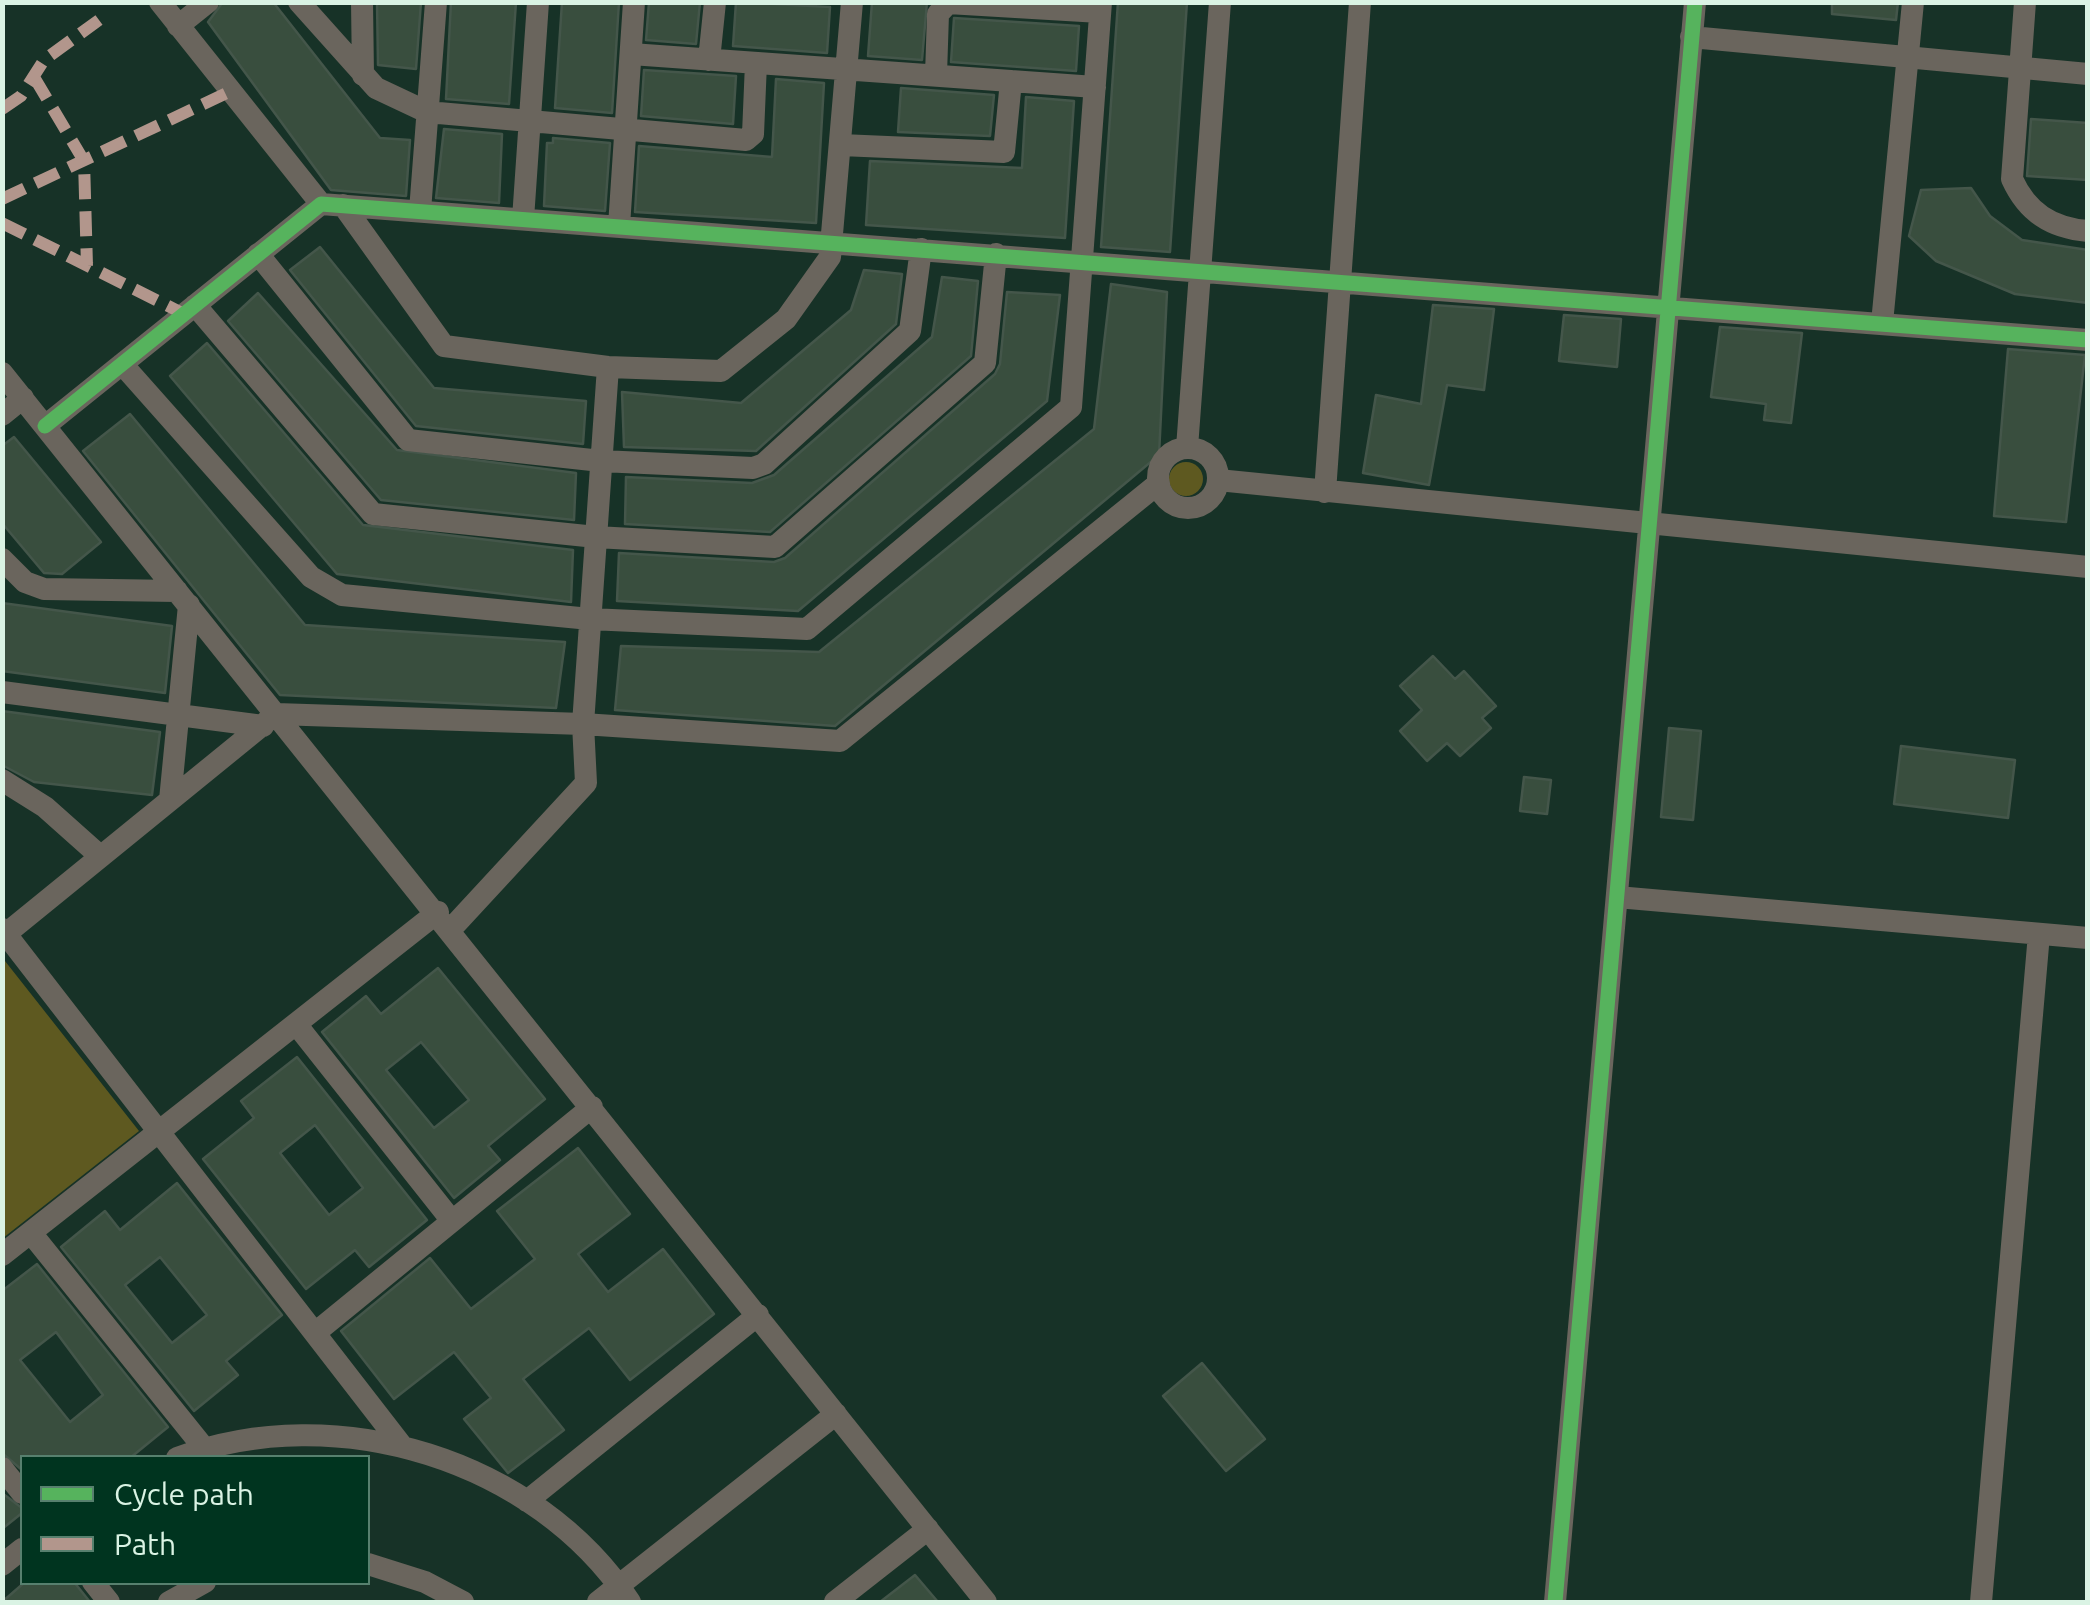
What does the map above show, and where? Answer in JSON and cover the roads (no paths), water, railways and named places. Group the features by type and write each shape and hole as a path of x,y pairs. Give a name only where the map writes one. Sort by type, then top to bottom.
{"street":[{"path":"160,2 332,204 444,346 608,367 705,372 732,366 786,318 824,270 834,242 852,2"},
{"path":"178,26 208,2"},
{"path":"298,2 363,75 392,98 427,112 626,131 752,138 756,63"},
{"path":"362,2 363,75"},
{"path":"420,211 436,2"},
{"path":"523,219 538,2"},
{"path":"619,226 634,2"},
{"path":"709,60 714,2"},
{"path":"1187,448 1220,2"},
{"path":"1325,492 1360,2"},
{"path":"1555,1602 1694,2"},
{"path":"1882,324 1913,2"},
{"path":"2025,2 2012,179 2022,202 2043,219 2088,231"},
{"path":"122,364 311,577 328,590 342,595 590,619 797,630 816,624 1071,407 1100,7 948,3 938,14 936,76"},
{"path":"1692,37 2088,74"},
{"path":"631,54 1094,87"},
{"path":"842,144 1004,152 1011,81"},
{"path":"45,426 258,254 332,204 2088,340"},
{"path":"258,254 408,440 601,461 753,468 764,464 910,331 921,249"},
{"path":"195,305 372,514 596,537 780,546 985,362 996,254"},
{"path":"2,1255 296,1024 445,921 586,784 582,724 608,367"},
{"path":"2,373 183,598 270,720 445,921 986,1602"},
{"path":"2,414 23,398"},
{"path":"1187,448 1213,461 1218,480 1209,500 1189,508 1169,501 1159,482 1162,463 1187,448"},
{"path":"1218,480 2088,567"},
{"path":"2,692 178,715 582,724 840,741 1159,482"},
{"path":"2,559 26,582 44,590 183,598"},
{"path":"170,800 183,598"},
{"path":"270,720 4,933 402,1446"},
{"path":"2,780 45,807 100,856"},
{"path":"1616,896 2088,938"},
{"path":"1981,1602 2039,934"},
{"path":"296,1024 452,1221"},
{"path":"315,1333 592,1107"},
{"path":"31,1233 204,1448"},
{"path":"527,1501 758,1315"},
{"path":"598,1602 625,1594 836,1414"},
{"path":"185,1455 204,1448 303,1434 354,1436 402,1446 484,1476 527,1501 595,1556 625,1594"},
{"path":"2,1468 20,1490"},
{"path":"835,1602 928,1528"},
{"path":"370,1565 425,1582 463,1602"},
{"path":"169,1602 200,1585"}]}
